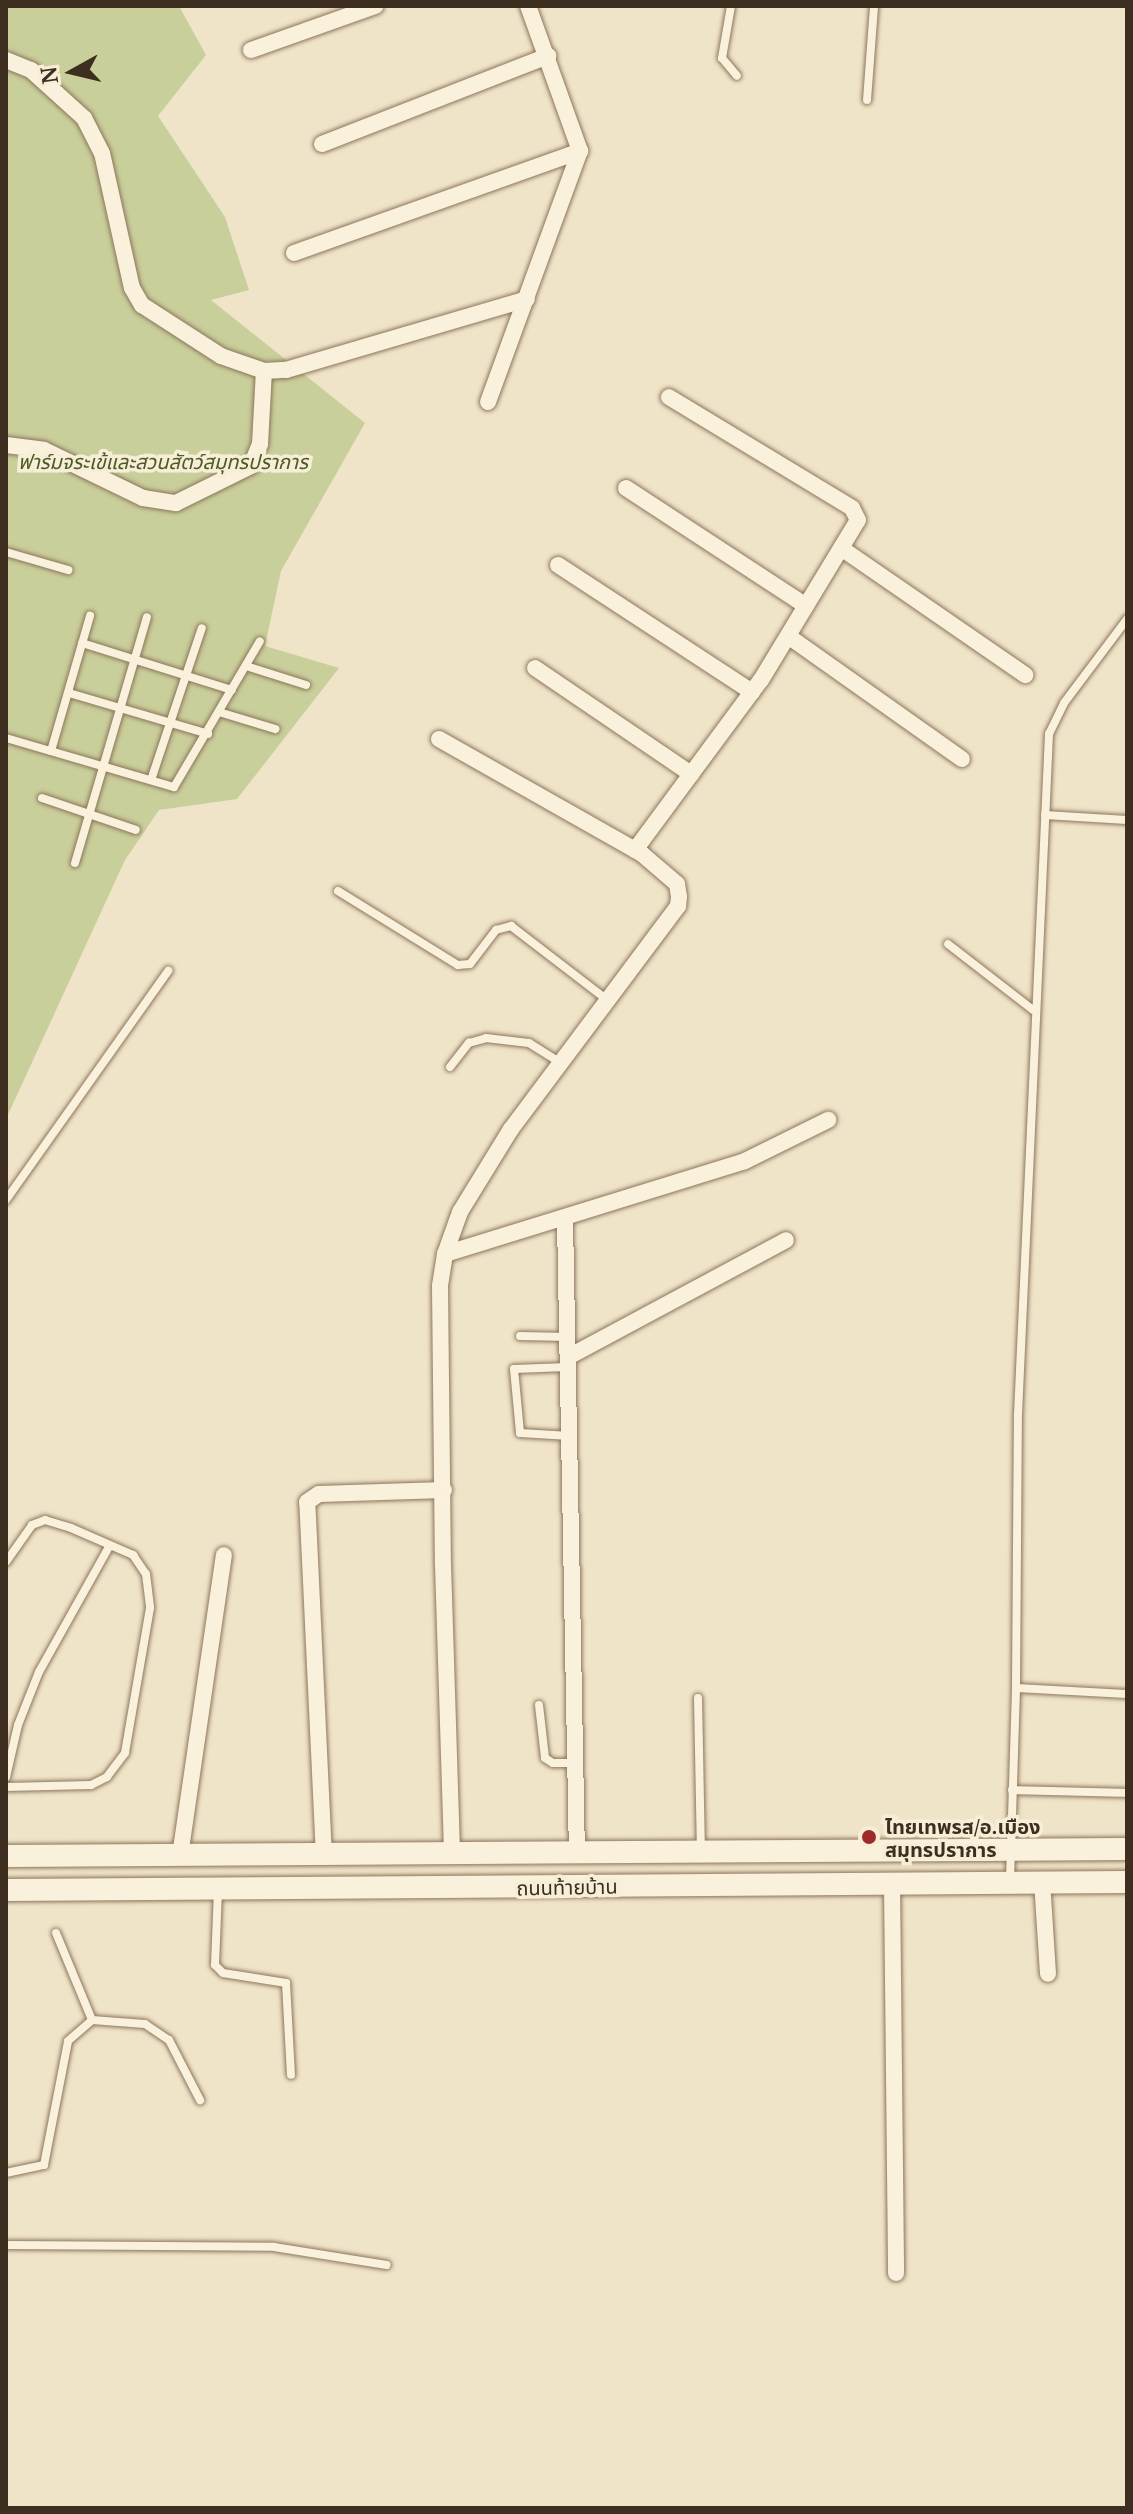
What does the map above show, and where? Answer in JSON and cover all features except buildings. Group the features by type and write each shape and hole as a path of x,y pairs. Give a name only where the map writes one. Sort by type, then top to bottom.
{"street":[{"path":"251,50 375,6"},
{"path":"488,402 580,151 528,6"},
{"path":"322,144 548,56"},
{"path":"6,60 31,70 84,118 102,153 132,288 142,305 221,356 264,371 286,370 527,299"},
{"path":"294,253 580,151"},
{"path":"6,445 44,450 143,498 176,503 251,466 260,444 264,371"},
{"path":"635,850 752,692 858,520 852,508 669,397"},
{"path":"626,488 806,606"},
{"path":"841,548 1025,675"},
{"path":"558,565 752,692"},
{"path":"788,636 962,759"},
{"path":"535,668 691,774"},
{"path":"439,739 635,850 677,884 678,906 560,1062 460,1212 445,1254 440,1286 452,1855"},
{"path":"445,1254 565,1220 745,1161 828,1120"},
{"path":"565,1220 570,1337 577,1854"},
{"path":"570,1362 786,1240"},
{"path":"324,1857 307,1502 319,1494 444,1490"},
{"path":"180,1856 224,1555"},
{"name":"ถนนท้ายบ้าน","path":"6,1856 324,1857 1127,1849"},
{"path":"1042,1881 1048,1974"},
{"name":"ถนนท้ายบ้าน","path":"6,1890 1127,1882"},
{"path":"892,1883 896,2273"}],"lane":[{"path":"731,6 722,58 737,76"},
{"path":"867,100 874,6"},
{"path":"6,552 68,570"},
{"path":"51,751 90,616"},
{"path":"75,863 147,617"},
{"path":"1010,1881 1016,1688 1018,1414 1033,1010 1045,815 1054,719 1126,620"},
{"path":"151,780 202,628"},
{"path":"6,738 174,787 260,641"},
{"path":"82,643 232,690"},
{"path":"246,666 306,685"},
{"path":"69,693 208,734"},
{"path":"219,712 275,729"},
{"path":"42,798 136,830"},
{"path":"1045,815 1127,820"},
{"path":"338,891 458,965 470,964 496,930 511,926 606,999"},
{"path":"948,944 1033,1010"},
{"path":"6,1200 168,971"},
{"path":"450,1067 469,1043 486,1038 529,1043 560,1062"},
{"path":"520,1336 570,1337"},
{"path":"570,1362 514,1369 520,1433 571,1436"},
{"path":"6,1562 32,1525 45,1520 133,1555 146,1574 150,1608 125,1753 107,1777 91,1785 6,1787"},
{"path":"6,1777 18,1725 39,1672 110,1545"},
{"path":"1016,1688 1127,1694"},
{"path":"698,1698 701,1853"},
{"path":"539,1705 545,1758 553,1763 576,1763"},
{"path":"1012,1790 1127,1793"},
{"path":"6,1846 6,1856"},
{"path":"218,1889 218,1971 286,1983 291,2075"},
{"path":"56,1933 92,2020"},
{"path":"6,2173 44,2165 68,2041 92,2020 145,2024 169,2040 200,2100"},
{"path":"6,2245 274,2247 387,2265"}],"green space":[{"name":"ฟาร์มจระเข้และสวนสัตว์สมุทรปราการ","path":"6,6 179,6 206,55 158,116 225,217 249,290 211,300 365,423 281,571 265,646 339,668 237,799 159,810 125,860 6,1119"}],"place":[{"name":"ไทยเทพรส/อ.เมือง สมุทรปราการ","path":"869,1837"}]}
